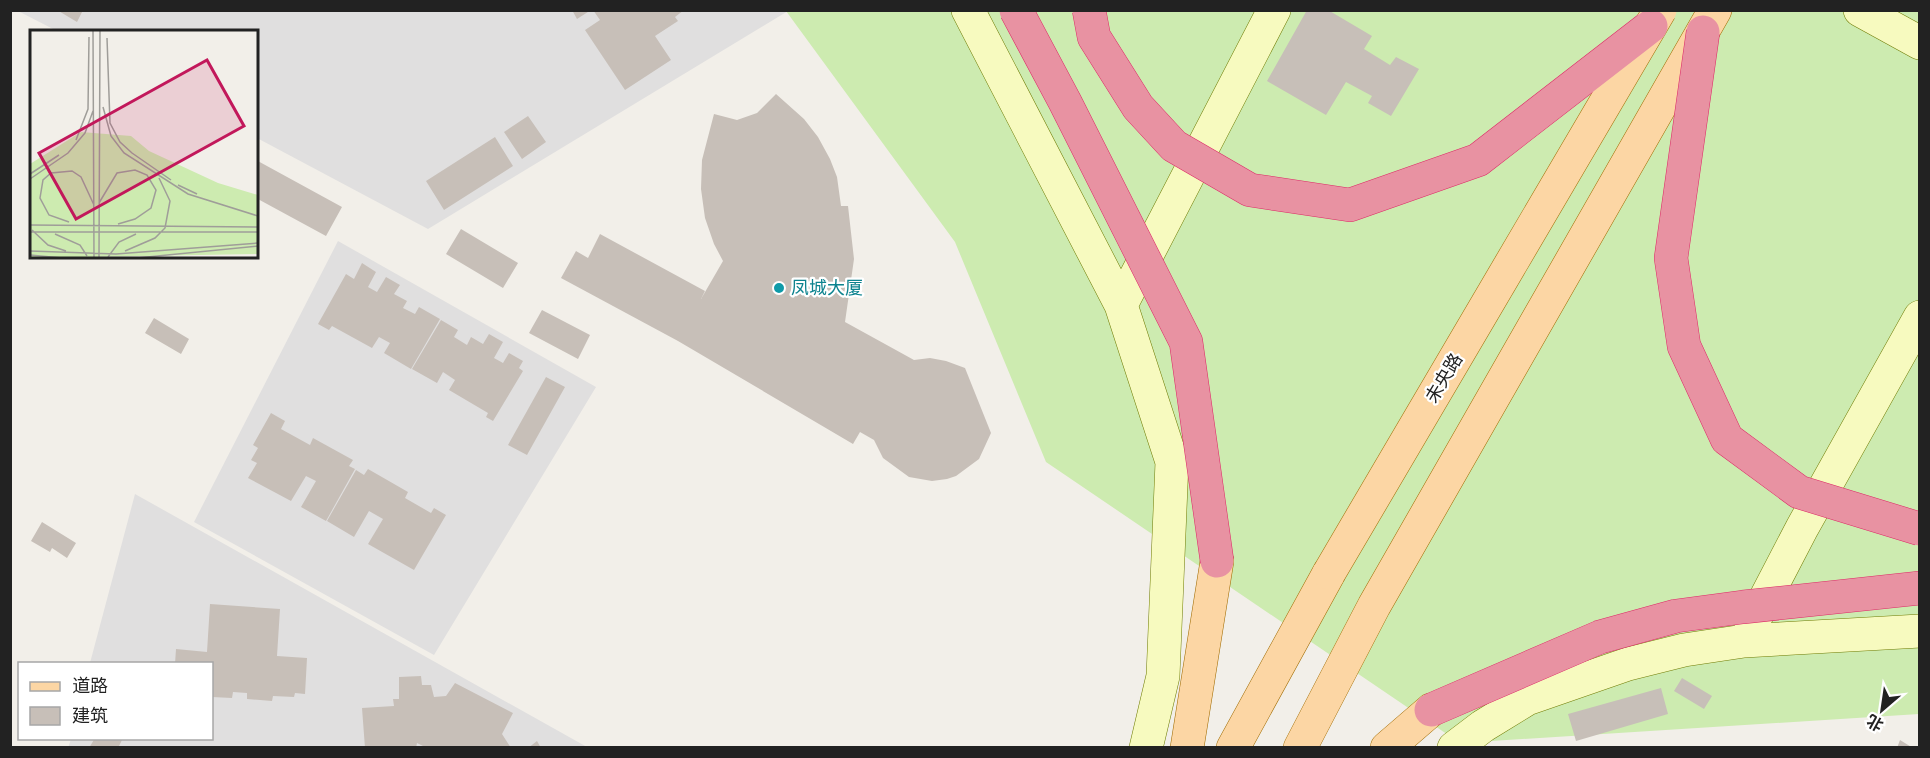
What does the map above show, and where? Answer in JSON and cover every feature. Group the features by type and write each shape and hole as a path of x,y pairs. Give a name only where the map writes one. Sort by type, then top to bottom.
{"highway":[{"path":"1016,10 1186,342 1217,561"},
{"path":"1089,10 1094,37 1138,107 1174,146 1250,190 1350,205 1478,160 1656,18"},
{"path":"1709,21 1671,258 1684,346 1727,439 1799,492 1920,529"},
{"path":"1431,710 1600,637 1676,616 1920,588"}],"main road":[{"path":"968,10 1121,305 1172,462 1163,676 1146,747"},
{"path":"1121,305 1274,10"},
{"path":"1860,10 1920,44"},
{"name":"未央路","path":"1233,747 1329,573 1656,18"},
{"path":"1300,747 1374,606 1709,21"},
{"path":"1744,641 1802,528 1920,317"},
{"path":"1187,747 1217,561"},
{"path":"1454,747 1527,699 1628,664 1684,650 1744,641 1920,632"},
{"path":"1387,747 1431,710"}],"shaded area":[{"path":"18,11 788,11 428,229 258,139 258,30 55,30"},
{"path":"338,241 596,387 434,655 194,522"},
{"path":"135,494 587,747 68,748 71,740 213,740 213,662 90,662"}],"green space":[{"path":"786,11 1919,11 1919,714 1460,743 1046,462 955,242"}],"building":[{"path":"57,10 83,10 77,22"},
{"path":"572,10 591,10 577,19"},
{"path":"593,10 684,10 675,17 678,21 655,36 671,60 625,90 585,30 600,20"},
{"path":"1307,10 1328,10 1372,36 1364,49 1390,65 1396,57 1419,69 1391,116 1368,103 1372,96 1346,82 1326,115 1267,81"},
{"name":"凤城大厦","path":"776,94 804,119 818,137 837,177 841,206 848,206 854,259 845,322 914,360 930,358 965,368 991,433 979,459 956,476 932,481 909,477 883,458 874,440 860,432 853,444 678,341 561,278 576,251 588,258 600,234 705,291 701,299 723,261 705,218 701,189 702,160 714,114 737,120 757,113"},
{"path":"528,116 546,142 522,159 504,132"},
{"path":"495,137 513,166 444,210 426,181"},
{"path":"258,161 342,207 326,236 258,199"},
{"path":"461,229 518,263 503,288 446,254"},
{"path":"362,263 376,272 368,287 377,292 386,277 400,285 394,294 407,301 403,308 415,314 419,307 440,319 411,369 384,353 390,343 379,337 372,348 332,326 329,330 318,324 346,274 354,279"},
{"path":"542,310 590,335 578,359 529,333"},
{"path":"154,318 189,339 181,354 145,333"},
{"path":"441,320 458,330 454,337 467,345 471,337 483,344 489,334 503,342 494,358 503,363 509,353 523,361 519,368 523,371 493,421 486,417 488,413 449,390 455,380 443,372 437,383 412,369"},
{"path":"546,377 565,387 527,455 508,445"},
{"path":"271,413 285,421 281,429 310,445 313,438 353,460 349,466 355,469 326,521 301,507 316,481 306,476 291,501 248,478 257,463 251,460 258,448 253,445"},
{"path":"368,469 408,492 405,498 431,513 434,508 446,515 414,570 368,544 383,519 369,511 354,537 327,521 356,470 364,475"},
{"path":"42,522 76,543 67,558 52,548 50,552 31,541"},
{"path":"210,604 280,609 277,656 307,658 305,694 295,693 294,697 273,696 272,701 247,699 247,693 233,692 232,698 213,697 213,662 175,662 176,649 207,652"},
{"path":"421,676 422,685 431,685 434,697 446,696 455,683 513,713 502,734 511,748 427,748 417,743 416,748 365,748 362,708 394,706 393,699 399,699 399,677"},
{"path":"1682,678 1712,696 1704,709 1674,691"},
{"path":"1661,688 1668,714 1576,741 1568,714"},
{"path":"94,740 122,740 118,748 89,748"},
{"path":"1900,740 1913,748 1897,748"},
{"path":"537,741 541,748 528,748"}],"place":[{"name":"凤城大厦","path":"779,288"}]}
